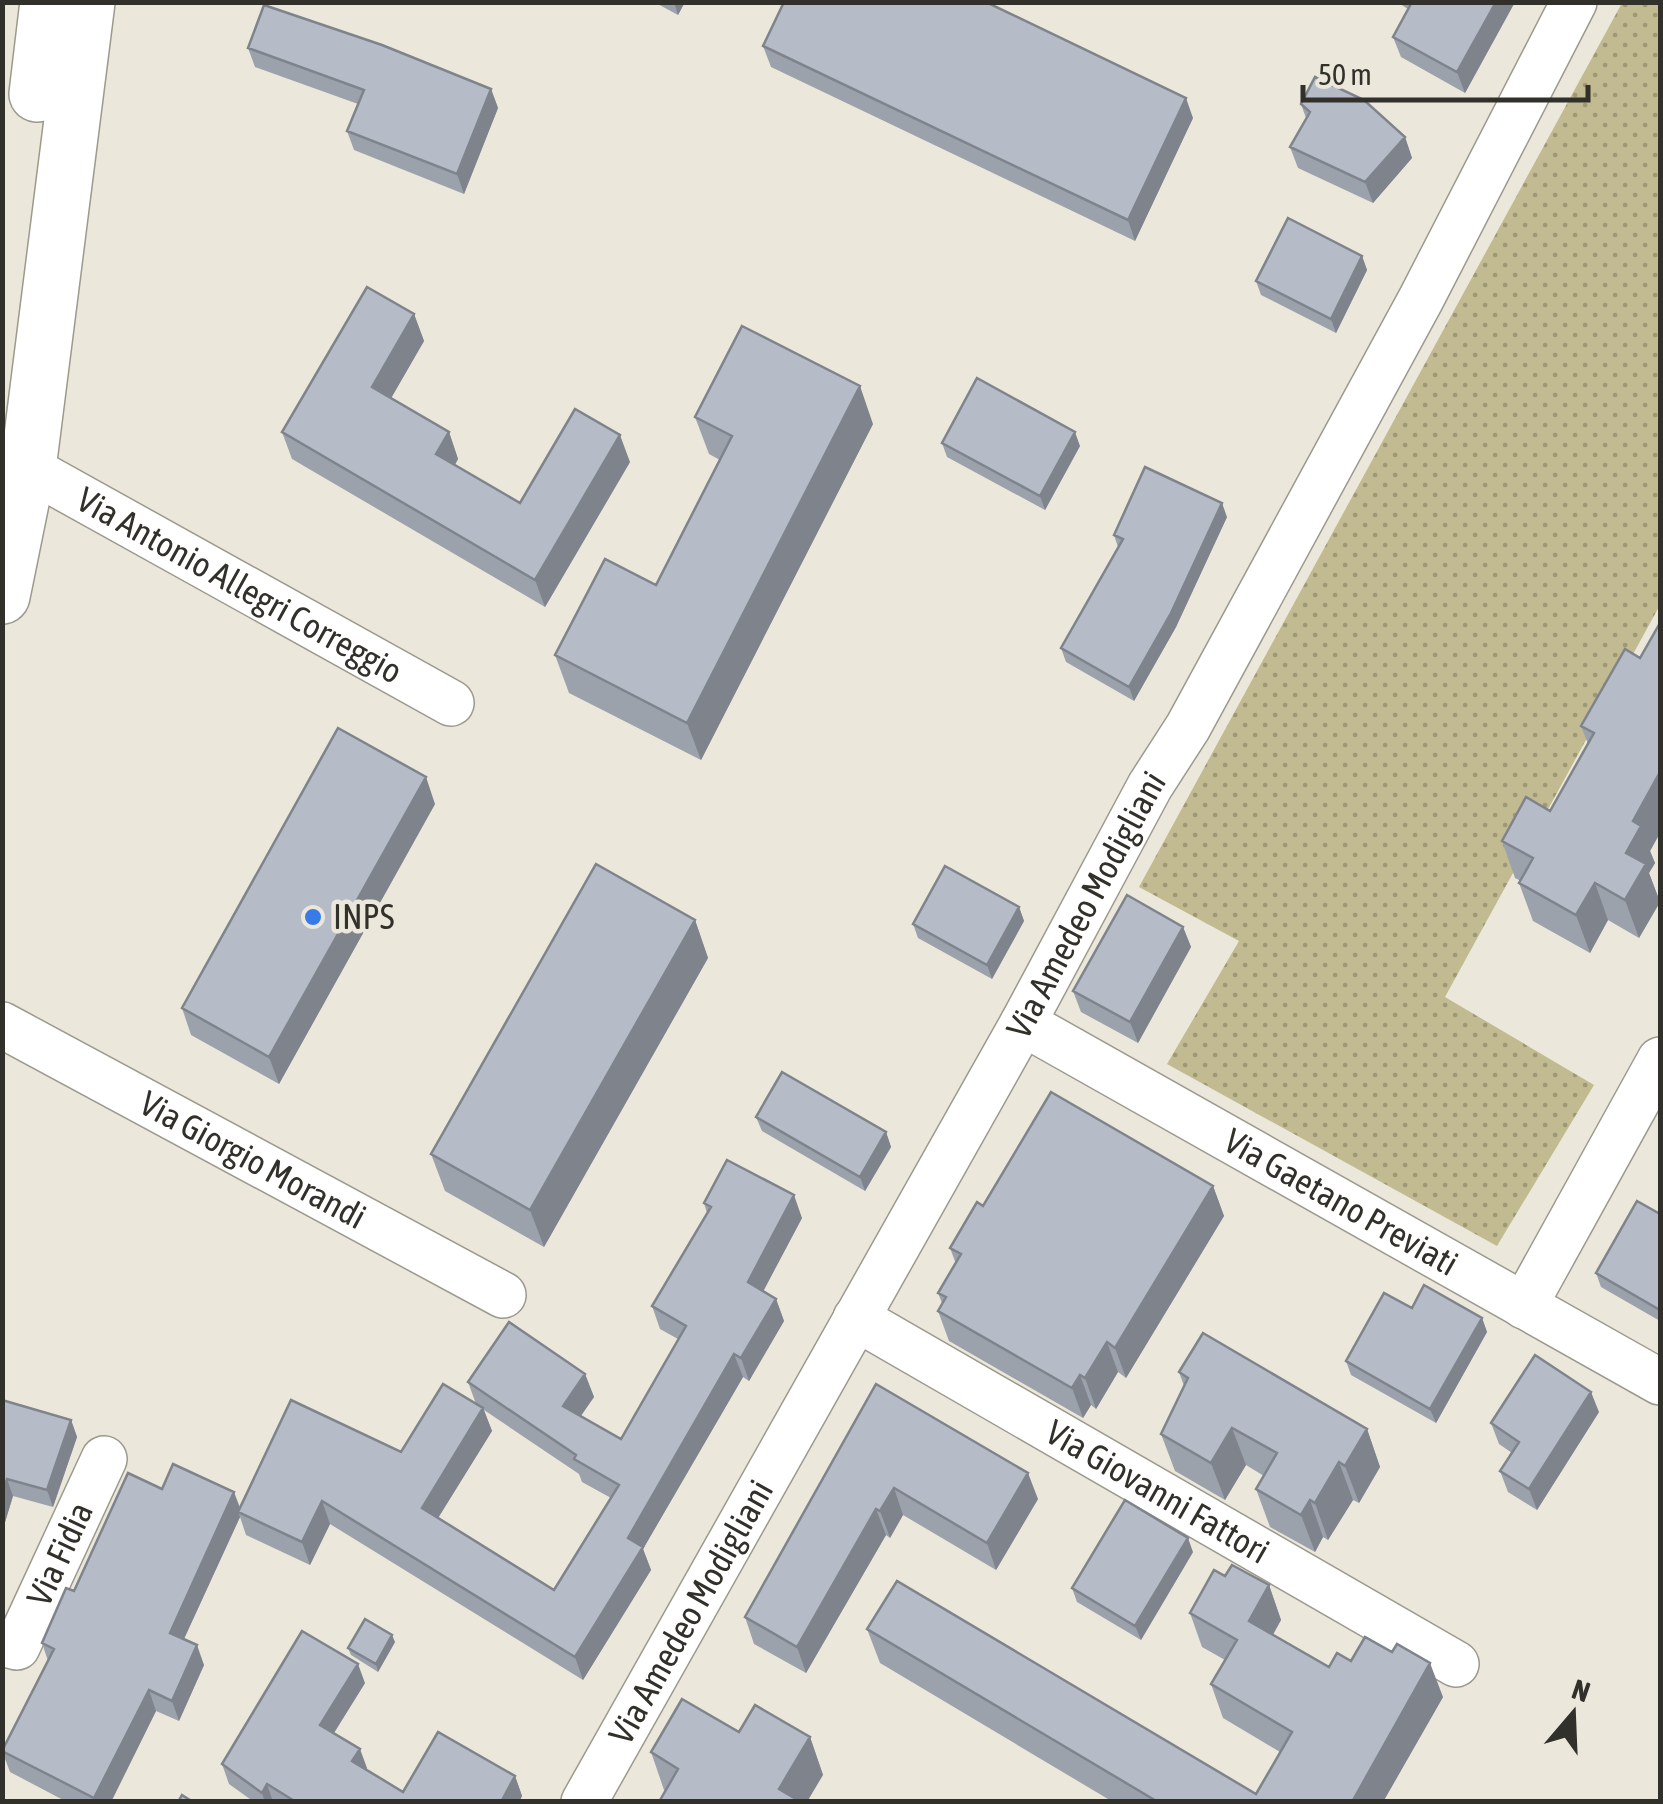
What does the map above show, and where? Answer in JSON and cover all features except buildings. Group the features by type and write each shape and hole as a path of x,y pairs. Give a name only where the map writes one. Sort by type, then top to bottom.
{"street":[{"path":"2,370 48,2"},
{"name":"Via Antonio Allegri Correggio","path":"2,596 28,468 86,2"},
{"name":"Via Amedeo Modigliani","path":"584,1802 1023,1023 1421,300 1574,2"},
{"name":"Via Antonio Allegri Correggio","path":"28,468 451,702"},
{"name":"Via Gaetano Previati","path":"1023,1023 1660,1382"},
{"name":"Via Giorgio Morandi","path":"2,1025 504,1295"},
{"path":"1524,1306 1660,1060"},
{"name":"Via Giovanni Fattori","path":"856,1318 1456,1664"},
{"name":"Via Fidia","path":"7,1655 104,1460"}],"shaded area":[{"path":"1622,3 1660,3 1660,605 1445,997 1594,1085 1497,1246 1167,1064 1239,941 1139,887"}],"place":[{"name":"INPS","path":"313,917"}]}
